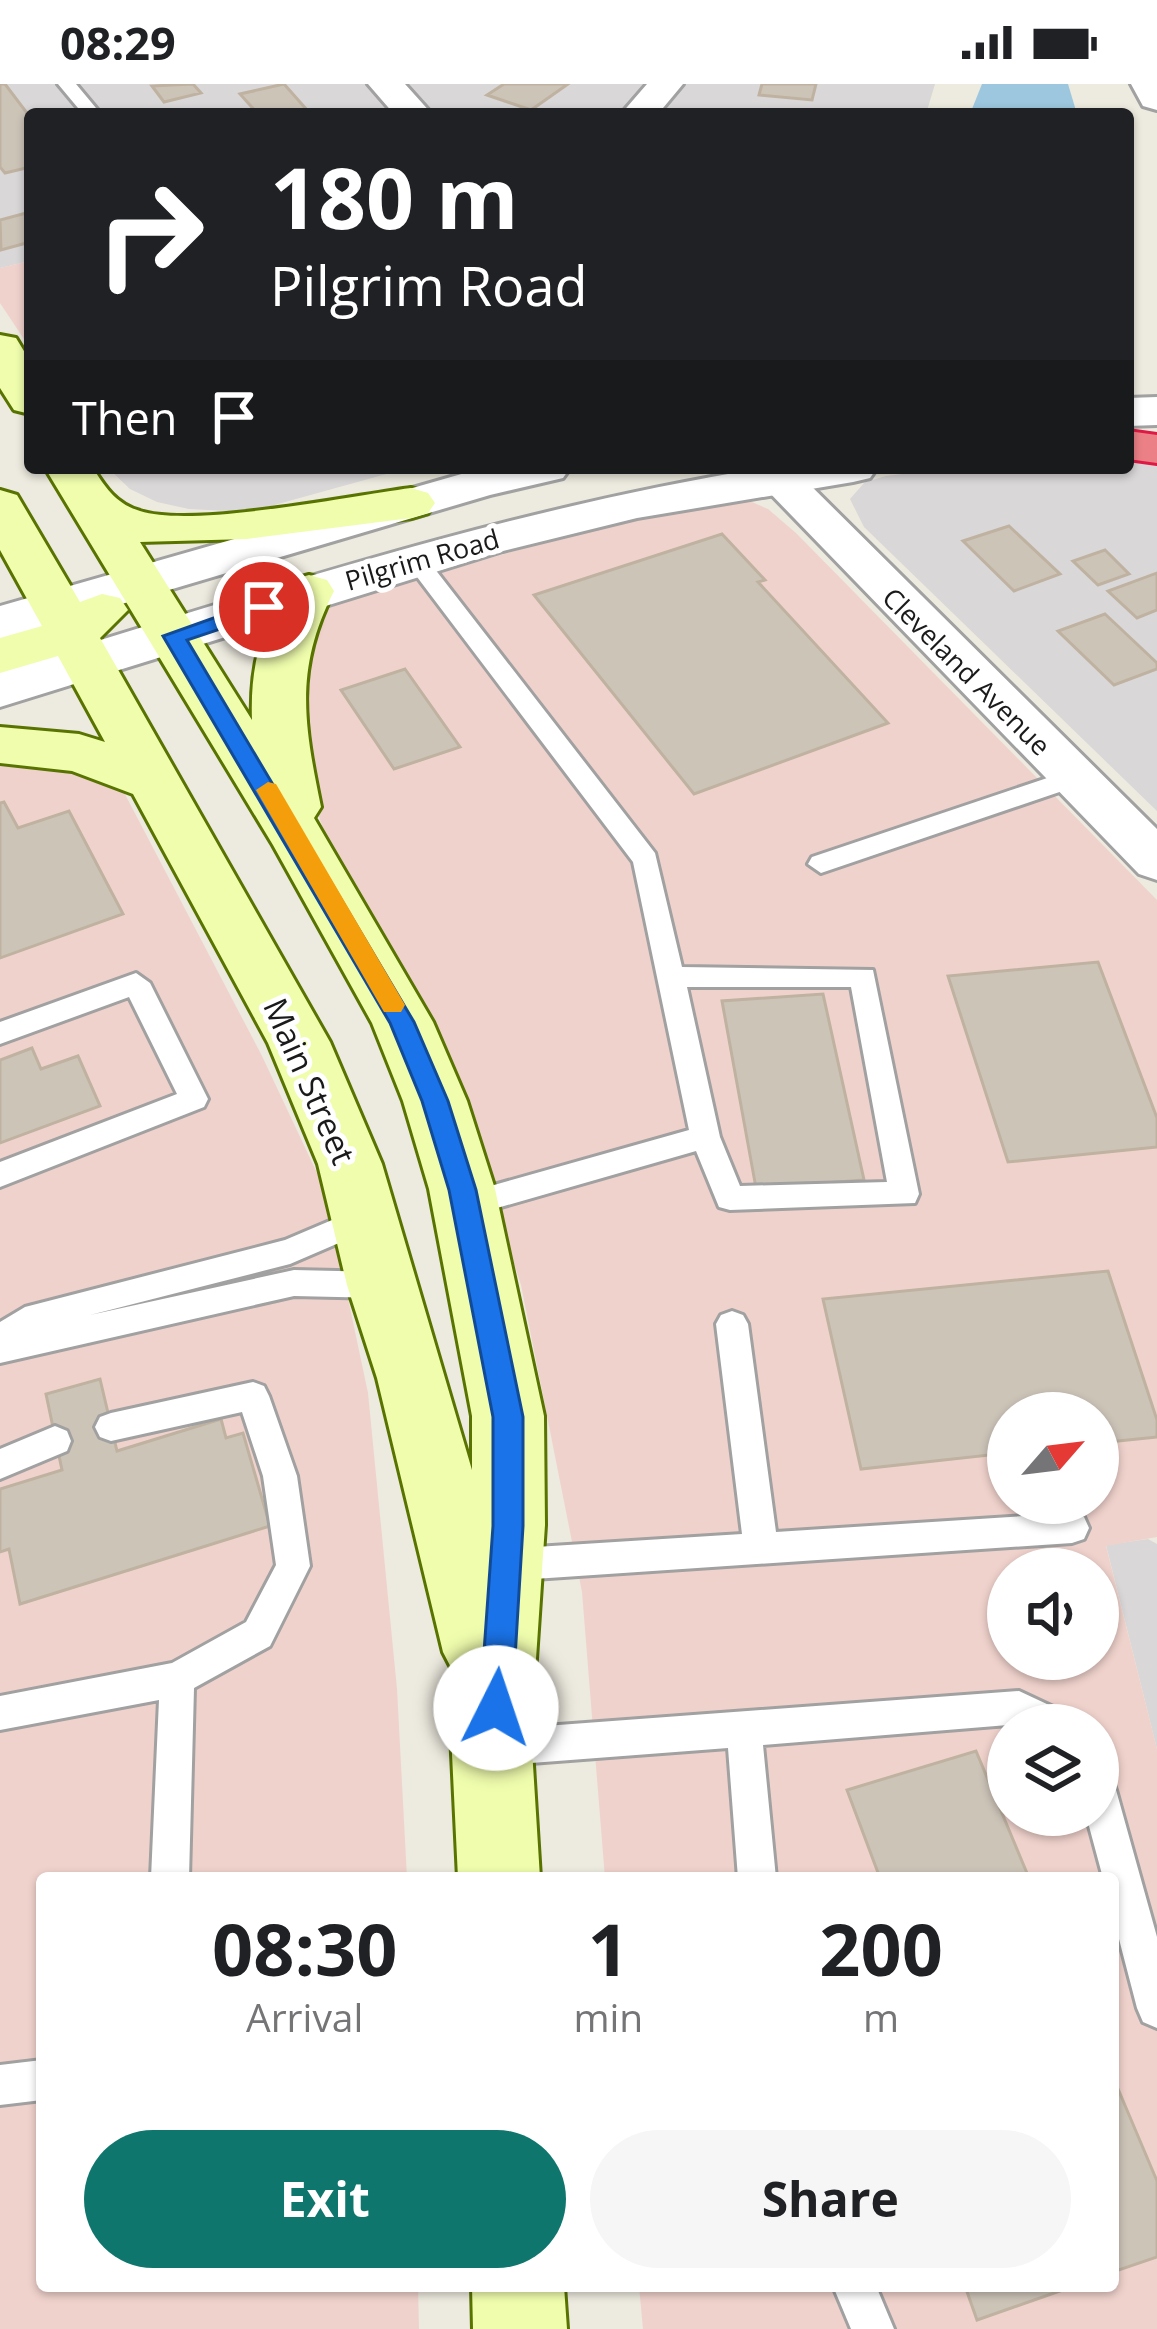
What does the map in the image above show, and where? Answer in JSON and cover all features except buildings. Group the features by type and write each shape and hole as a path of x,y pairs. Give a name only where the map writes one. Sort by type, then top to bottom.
{"main road":[{"path":"11,349 24,384"},
{"path":"80,485 112,519 146,528 411,503"},
{"name":"Main Street","path":"80,485 298,840 402,1022 435,1101 466,1205 508,1417 483,1565 499,1872"},
{"name":"Main Street","path":"0,506 298,1042 350,1164 412,1378 483,1565"},
{"path":"0,656 70,634 139,583"},
{"path":"298,840 280,735 280,671 286,635 309,591"},
{"path":"0,745 79,753 152,780"},
{"path":"372,1247 466,1205"},
{"path":"518,2292 520,2329"}],"street":[{"path":"386,84 408,108"},
{"path":"644,108 666,84"},
{"path":"1150,84 1157,98"},
{"name":"Pilgrim Road","path":"139,583 522,474"},
{"path":"637,503 713,474"},
{"name":"Pilgrim Road","path":"0,623 70,634 174,636 416,560 637,503 809,474"},
{"name":"Cleveland Avenue","path":"779,478 1157,862"},
{"name":"Pilgrim Road","path":"0,689 70,634"}],"lane":[{"path":"67,84 87,108"},
{"path":"416,560 646,860 706,1138 730,1198 904,1194 862,977 672,977"},
{"path":"821,864 1074,778"},
{"path":"0,1033 136,983 194,1099 0,1175"},
{"path":"466,1205 706,1138"},
{"path":"0,1337 35,1316 290,1251 372,1247"},
{"path":"0,1349 294,1283 372,1247"},
{"path":"732,1324 760,1548"},
{"path":"0,1713 178,1679 258,1634 293,1566 280,1476 253,1396 111,1426"},
{"path":"0,1464 55,1441"},
{"path":"483,1565 1072,1528"},
{"path":"170,1872 178,1679"},
{"path":"494,1728 744,1730 987,1711"},
{"path":"744,1730 756,1872"},
{"path":"1110,1836 1157,2008"},
{"path":"0,2085 36,2081"},
{"path":"857,2292 873,2329"}],"shaded area":[{"path":"0,84 935,84 928,108 24,108 24,262 0,268"},
{"path":"24,262 24,339 0,303 0,268"},
{"path":"1134,457 1157,457 1157,811 864,527 850,499 865,482 886,476 1134,474"},
{"path":"114,474 386,474 249,512 189,509 157,502 130,489"},
{"path":"717,501 752,502 796,533 1157,900 1157,1537 1107,1548 987,1548 987,1680 1119,1680 1119,1598 1157,1749 1157,2329 643,2329 640,2292 1119,2292 1119,1872 605,1872 582,1592 521,1285 459,1093 422,1002 327,840 309,787 289,628 314,610 592,528"},
{"path":"0,742 117,779 262,1056 325,1190 368,1393 397,1689 407,1872 36,1872 36,2292 418,2292 419,2329 0,2329"},
{"path":"1148,1539 1157,1544 1157,1749 1119,1597 1119,1548 1106,1545"}],"water":[{"path":"982,84 1068,84 1075,108 972,108"}],"slow traffic":[{"path":"268,790 392,1005"}],"route":[{"path":"264,607 174,636 402,1022 435,1101 462,1190 508,1417 508,1526 496,1708"}]}
